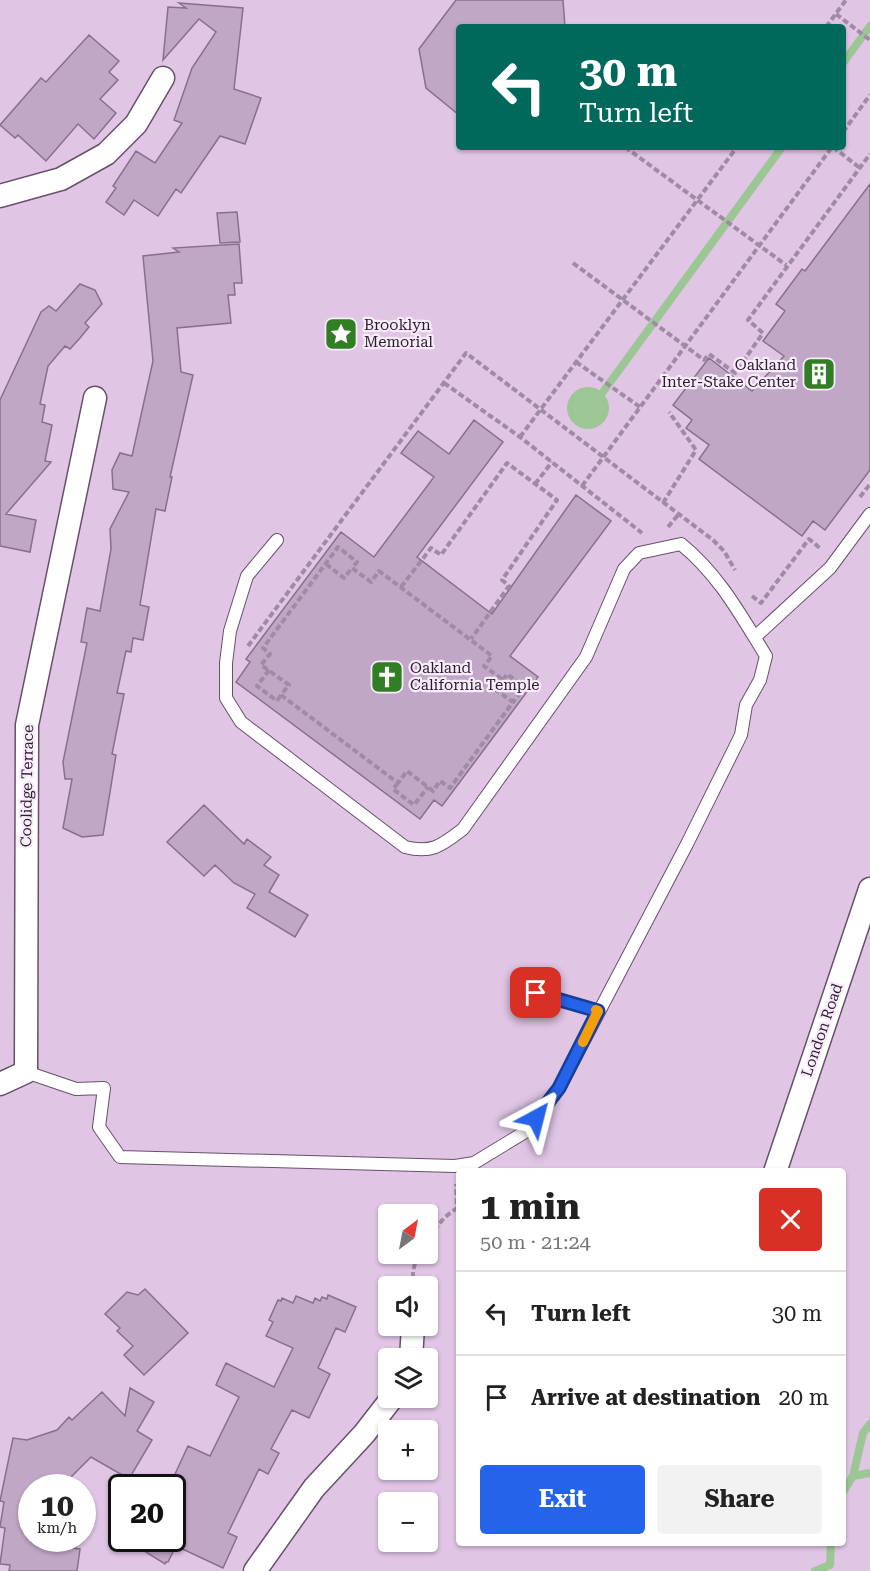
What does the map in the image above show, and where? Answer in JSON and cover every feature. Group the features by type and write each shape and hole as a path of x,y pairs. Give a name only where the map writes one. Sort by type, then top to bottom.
{"street":[{"path":"0,196 61,179 106,154 136,124 163,78"},
{"name":"Coolidge Terrace","path":"26,1072 27,724 94,398"},
{"name":"London Road","path":"775,1168 870,889"},
{"path":"0,1084 26,1072"},
{"path":"255,1571 314,1488 364,1434 384,1408"}],"lane":[{"path":"754,638 830,568 870,514"},
{"path":"26,1072 76,1089 104,1088 99,1127 120,1157 455,1166 474,1162 525,1132 559,1088 687,844 741,735 746,705 760,680 766,656 716,577 701,560 681,544 639,553 624,569 586,657 463,829 445,843 421,851 405,847 241,722 226,698 226,663 230,631 247,576 277,540"},
{"path":"536,993 598,1011"}],"path":[{"path":"828,24 846,0"},
{"path":"836,14 870,40"},
{"path":"846,128 870,95"},
{"path":"629,150 786,265"},
{"path":"520,437 735,150"},
{"path":"582,486 830,150"},
{"path":"836,150 860,168"},
{"path":"573,263 704,360 709,354 735,373 763,333 748,320 786,265 870,154"},
{"path":"242,655 466,353 724,551 737,574"},
{"path":"576,362 640,407"},
{"path":"444,383 520,437 651,540"},
{"path":"663,503 696,450 669,412"},
{"path":"535,484 552,462"},
{"path":"401,587 431,548 441,555 507,463 557,500 502,580 509,586 471,639"},
{"path":"856,502 870,484"},
{"path":"667,529 678,515"},
{"path":"750,594 760,603 809,539 821,549 828,540"},
{"path":"269,670 257,686 277,700 289,685 269,670 261,665 270,654 263,648 338,547 357,562 344,578 326,564"},
{"path":"352,568 371,582 379,571 401,587 492,656 484,666 503,680"},
{"path":"428,787 414,805 393,789 407,771 428,787 433,791 440,781 450,788 525,687 507,675 496,690 513,702"},
{"path":"281,695 398,783"},
{"path":"455,1166 456,1180"},
{"path":"438,1224 444,1217 456,1209"}],"shaded area":[{"path":"588,387 596,388 603,393 608,400 608,416 603,423 596,428 588,429 580,428 573,423 568,416 567,408 568,400 573,393 580,388"}],"building":[{"path":"456,0 563,0 565,24 456,24 456,113 426,88 419,49"},
{"path":"179,3 243,8 234,89 261,98 245,144 220,136 181,193 176,189 158,216 134,200 124,215 106,202 116,188 113,186 136,151 155,163 182,123 174,120 192,68 216,32 199,19 163,60 168,7 186,8"},
{"path":"89,35 119,61 109,72 118,80 100,99 116,113 94,139 78,124 46,161 18,135 15,138 0,125 41,78 46,82"},
{"name":"Oakland Inter-Stake Center","path":"870,184 870,470 825,530 813,521 802,536 699,459 709,445 686,428 692,420 673,405 709,358 752,391 784,356 763,341 785,311 776,304 802,269 805,271"},
{"path":"237,212 240,242 220,243 217,213"},
{"path":"239,244 242,283 234,283 235,295 228,295 231,323 177,328 181,372 193,375 170,477 172,477 165,511 156,509 140,605 149,607 143,640 133,638 131,652 126,651 117,693 124,694 112,754 116,755 103,835 82,837 63,828 72,779 65,779 63,762 87,643 81,642 87,608 100,611 111,549 110,529 129,492 113,489 112,470 120,453 132,456 153,361 143,256 179,252 173,248"},
{"path":"80,284 95,290 102,304 85,323 89,327 80,338 70,349 65,346 48,366 40,404 45,405 42,422 52,425 45,461 51,462 6,514 36,520 30,552 0,546 0,400 41,312 49,306 56,311"},
{"path":"474,420 503,442 417,557 492,614 576,495 611,521 510,656 538,677 442,806 434,800 420,819 236,682 250,662 246,659 341,532 374,557 434,477 401,453 418,431 449,454"},
{"path":"204,805 244,844 247,839 271,857 264,865 279,875 269,892 308,915 295,937 247,908 255,894 234,883 215,865 204,876 167,842"},
{"path":"145,1289 188,1333 144,1375 124,1355 133,1346 117,1331 120,1328 105,1314 127,1292 138,1295"},
{"path":"328,1295 356,1307 345,1332 336,1328 318,1368 330,1374 309,1418 292,1410 271,1449 279,1453 268,1474 259,1469 228,1533 237,1537 223,1568 186,1551 186,1474 175,1474 188,1446 210,1456 239,1397 216,1385 226,1363 274,1387 293,1348 266,1336 273,1322 269,1320 278,1300 281,1301 282,1298 293,1303 296,1296 313,1303 315,1298 320,1301 322,1297 327,1299"},
{"path":"130,1388 154,1402 137,1431 152,1440 132,1474 120,1474 91,1457 74,1474 18,1474 18,1552 80,1552 77,1571 9,1571 10,1565 0,1564 5,1528 0,1527 4,1502 0,1501 13,1438 27,1440 57,1430 69,1417 72,1420 102,1392 125,1416"},
{"path":"146,1552 173,1552 165,1564"}],"waterway":[{"path":"846,59 870,26"},
{"path":"603,392 780,150"},
{"path":"846,1487 853,1476 863,1433 870,1424"},
{"path":"853,1476 870,1473"},
{"path":"815,1571 830,1565 831,1546"}],"slow traffic":[{"path":"583,1042 598,1011 596,1010"}],"place":[{"name":"Brooklyn Memorial","path":"341,334"},
{"name":"Oakland Inter-Stake Center","path":"819,374"},
{"name":"Oakland California Temple","path":"387,677"}],"route":[{"path":"536,993 598,1011 559,1088 536,1118"}]}
